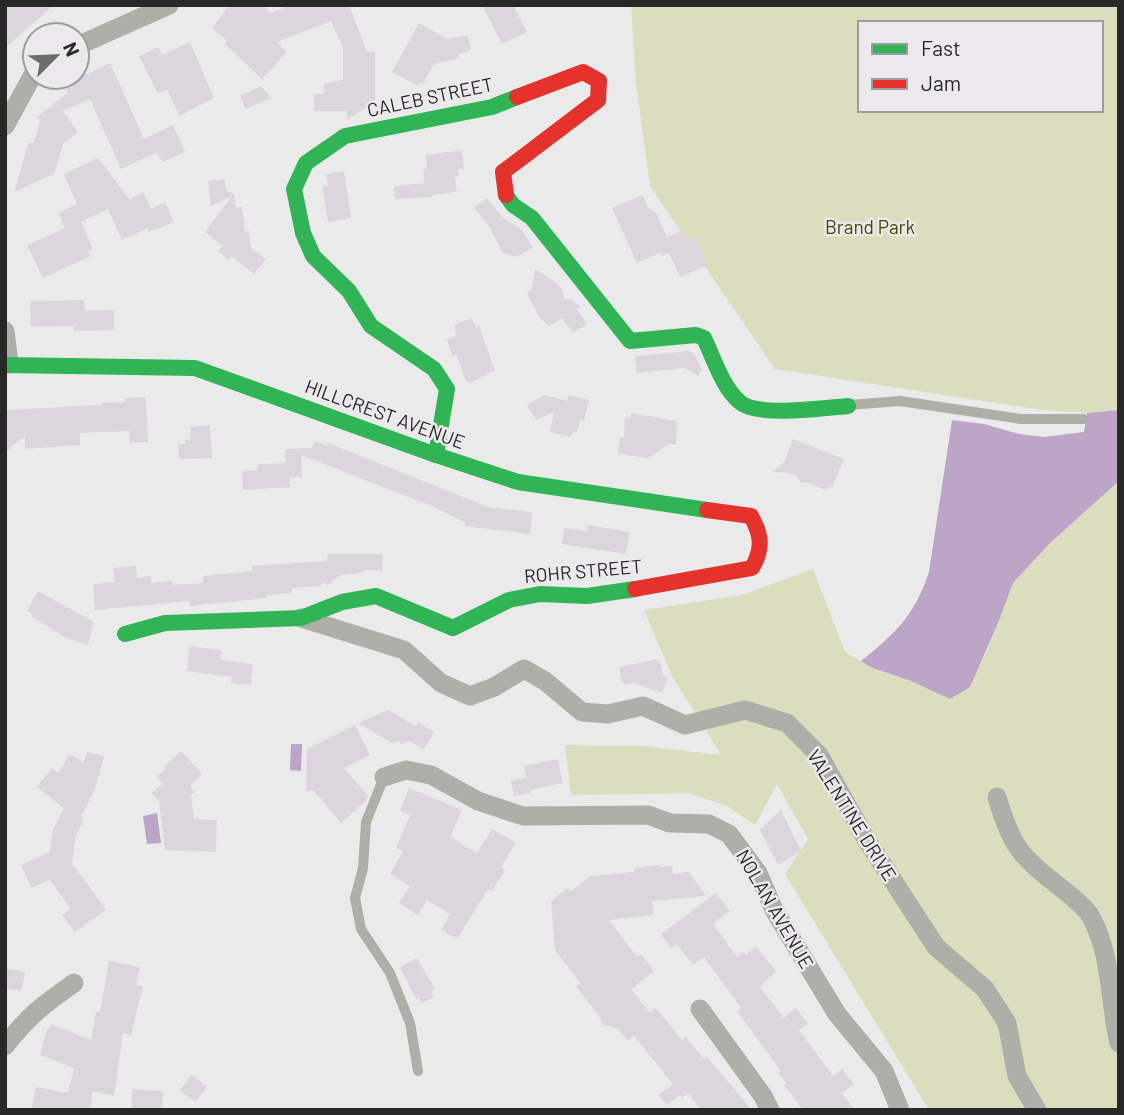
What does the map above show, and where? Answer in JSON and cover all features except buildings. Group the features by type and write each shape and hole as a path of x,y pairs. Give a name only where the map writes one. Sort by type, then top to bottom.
{"street":[{"path":"91,40 169,5"},
{"name":"CALEB STREET","path":"436,455 447,388 434,369 371,326 349,291 313,256 296,209 294,189 306,163 345,136 492,107 583,72 599,81 598,100 503,172 503,192 514,208 532,218 630,341 696,335 704,338 729,388 743,405 780,412 848,405"},
{"path":"5,126 24,91"},
{"path":"5,331 7,364"},
{"name":"HILLCREST AVENUE","path":"7,364 195,368 518,482 751,516"},
{"name":"ROHR STREET","path":"125,634 165,622 301,618 342,602 376,596 453,628 509,600 540,594 587,596 752,568 761,552 762,536 751,516"},
{"name":"VALENTINE DRIVE","path":"301,618 404,650 442,683 470,696 494,687 524,669 545,681 582,712 608,714 643,706 685,725 745,710 787,723 819,755 866,839 936,947 985,989 1007,1023 1017,1076 1037,1110"},
{"name":"NOLAN AVENUE","path":"384,778 406,770 431,775 478,801 523,816 648,815 670,823 709,824 729,834 758,873 774,909 837,1014 884,1071 900,1110"},
{"path":"997,797 1006,827 1019,851 1091,915 1108,964 1112,1015 1119,1042"},
{"path":"5,1046 39,1007 74,983"},
{"path":"700,1009 763,1096 770,1110"}],"lane":[{"path":"848,405 900,401 1021,419 1083,419"},
{"path":"384,778 366,822 363,868 355,898 361,929 390,974 410,1023 418,1071"}],"green space":[{"name":"Brand Park","path":"631,5 1119,5 1119,410 1087,413 1042,410 775,369 650,186 636,83"},
{"path":"1119,481 1119,1110 929,1110 785,874 808,839 777,784 755,825 727,806 688,793 571,795 565,745 643,746 721,755 672,676 644,610 742,595 813,569 845,652 870,667 911,681 950,699 984,658 1013,583 1050,543"}],"shaded area":[{"path":"1119,410 1119,481 1050,543 1013,583 970,687 950,699 861,661 903,622 917,600 929,572 952,420 1044,437 1084,432 1087,413"},
{"path":"291,744 302,744 301,771 290,770"},
{"path":"157,813 161,843 147,844 143,816"}],"traffic: fast":[{"path":"436,455 447,389 434,369 371,326 349,291 313,256 303,233 294,189 306,163 345,136 492,107 517,97"},
{"path":"506,195 513,205 532,218 630,341 696,335 704,338 729,390 741,403 750,407 777,411 848,406"},
{"path":"5,365 195,368 518,482 707,510"},
{"path":"125,634 165,623 301,618 342,602 376,596 453,628 509,600 540,594 587,596 635,589"}],"traffic: jam":[{"path":"506,195 503,172 598,100 599,81 583,72 517,97"},
{"path":"635,589 752,568 760,542 751,516 707,510"}]}
